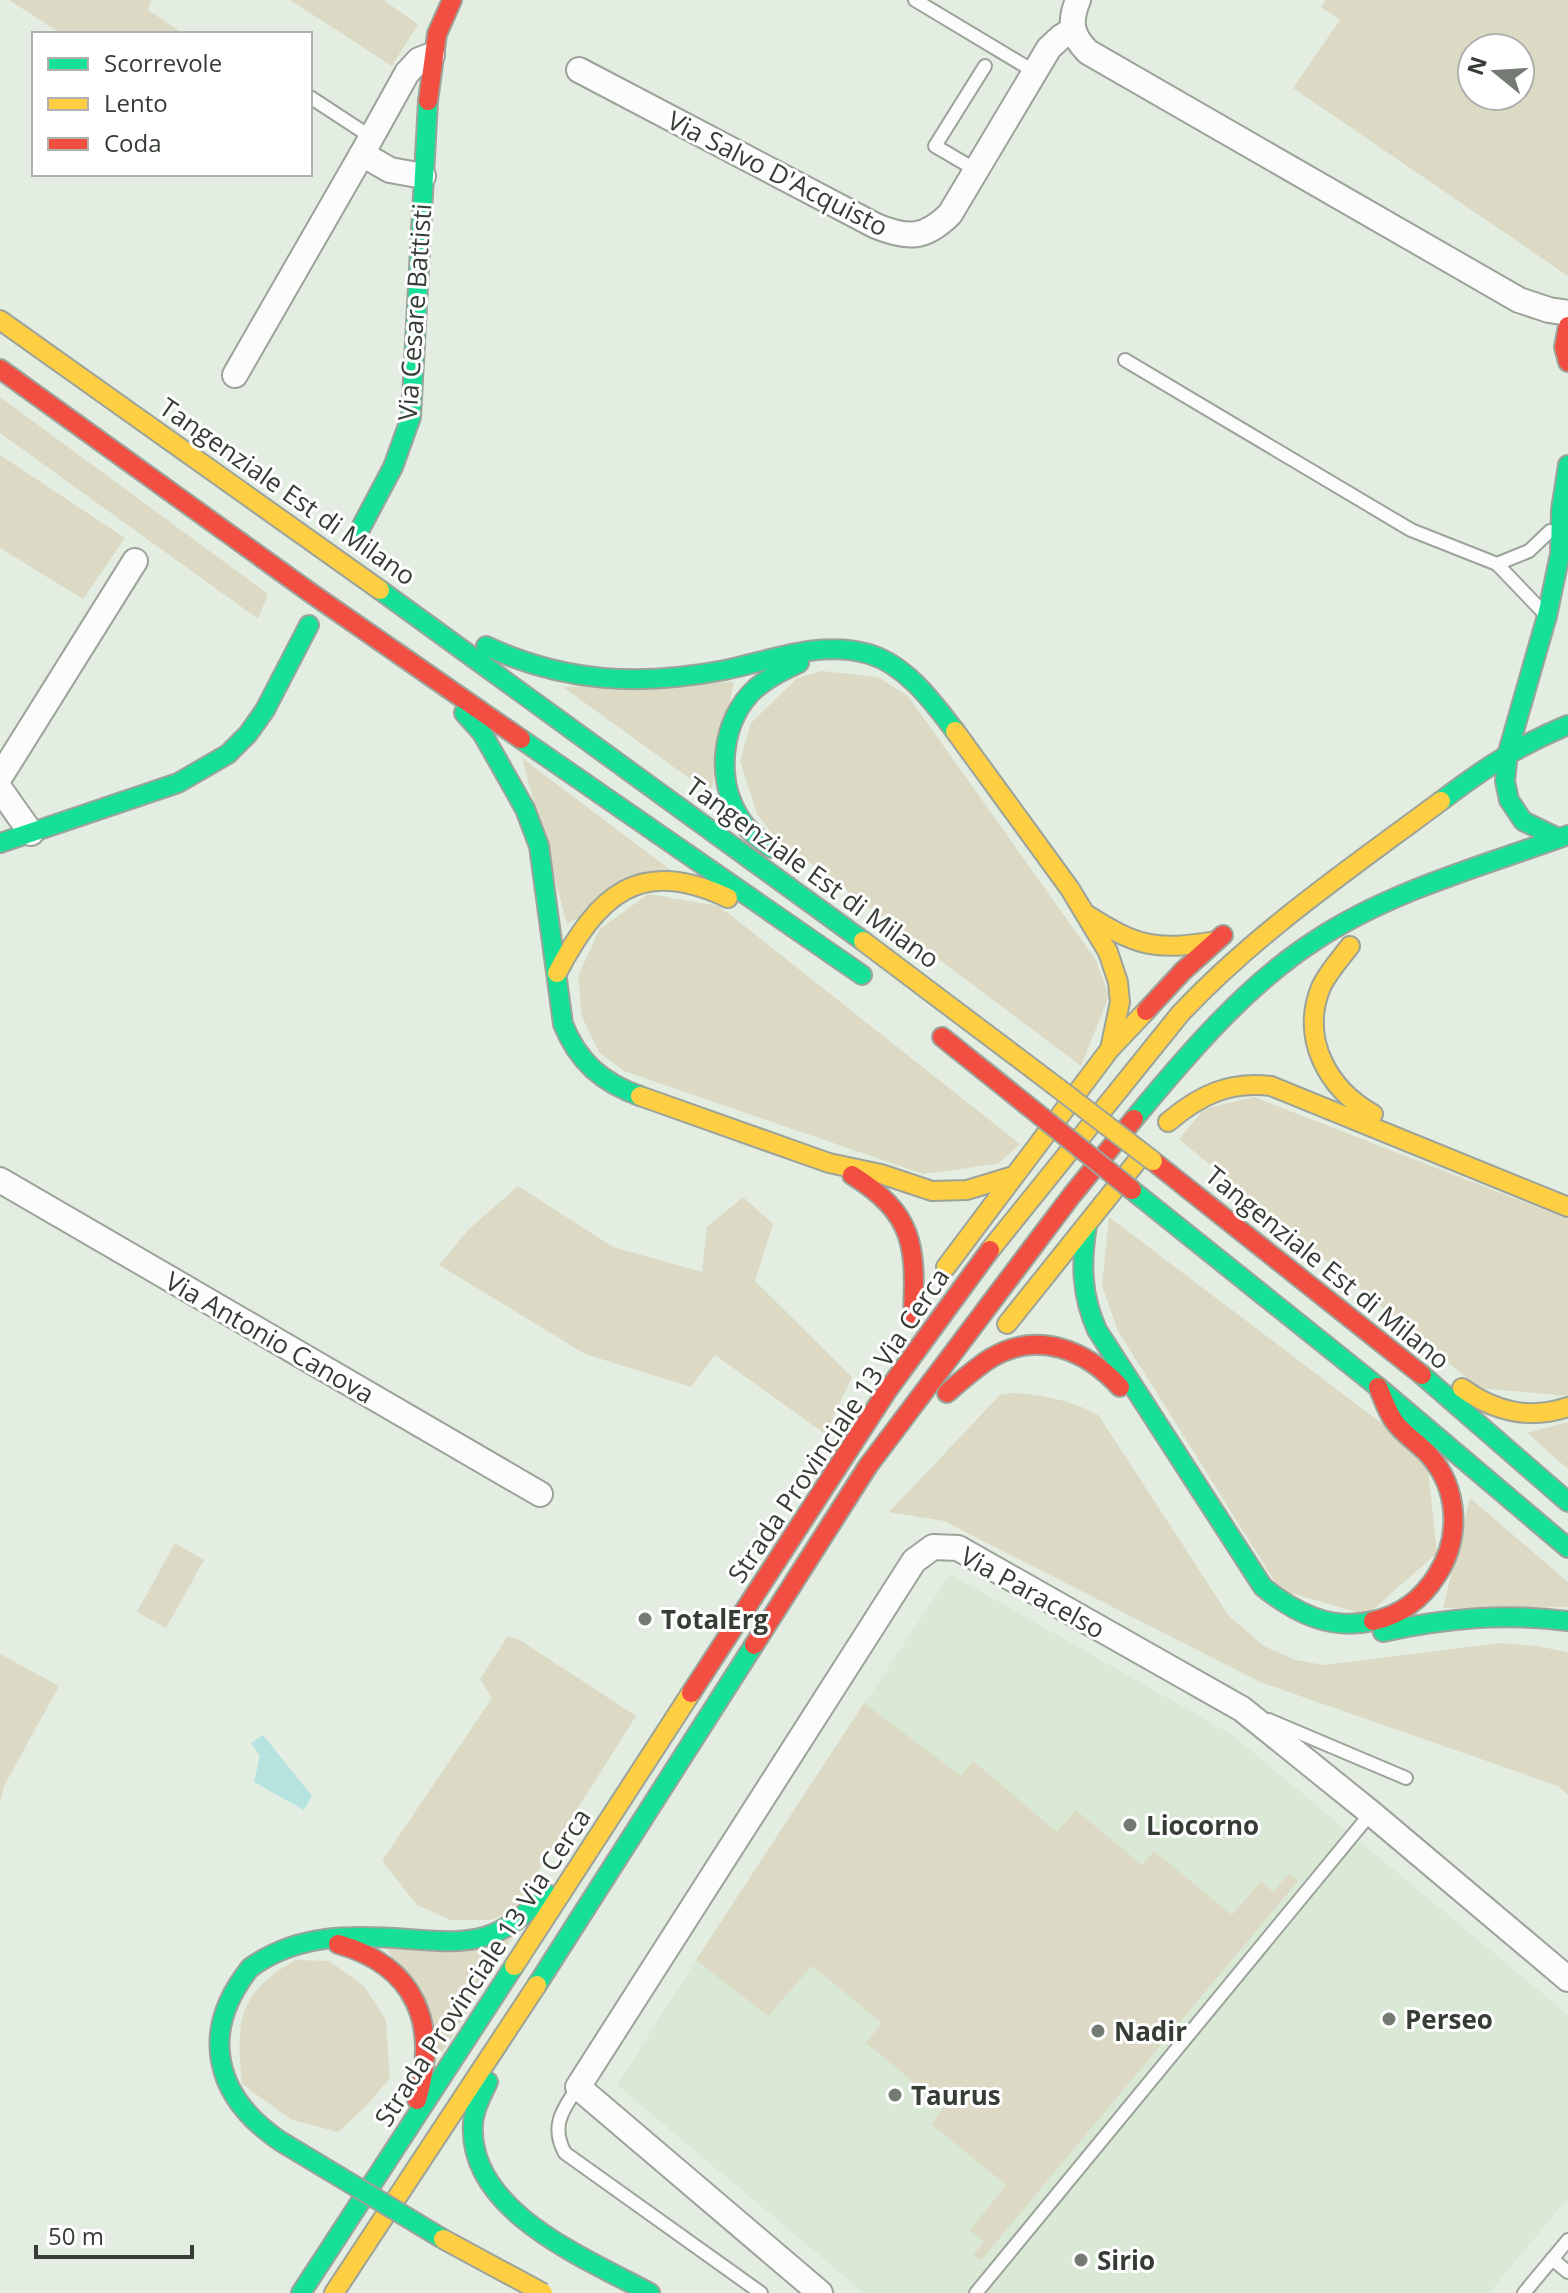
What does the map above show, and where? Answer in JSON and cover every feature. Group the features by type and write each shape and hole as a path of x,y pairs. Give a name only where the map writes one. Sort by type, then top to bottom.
{"main road":[{"name":"Via Cesare Battisti","path":"358,533 393,467 411,417 432,55 442,4"},
{"name":"Tangenziale Est di Milano","path":"0,320 399,601 851,931 1153,1161 1342,1311 1444,1393 1568,1502"},
{"path":"0,369 308,591 880,989"},
{"path":"1563,837 1523,821 1509,800 1505,781 1508,752 1547,616 1560,554 1561,510 1568,465"},
{"path":"1560,554 1568,586"},
{"path":"308,591 454,702 482,733 525,809 539,846 559,1000 567,1035 581,1060 595,1075 622,1090 829,1163 881,1174 941,1193 967,1190 1013,1176"},
{"path":"399,601 512,659 605,680 679,678 774,657 822,651 864,653 894,666 934,704 1086,914 1109,956 1118,983 1120,1017 1110,1049"},
{"path":"0,843 178,783 228,754 248,734 265,710 309,625"},
{"path":"789,863 741,821 732,806 725,774 725,754 731,727 751,692 772,676 822,651"},
{"name":"Strada Provinciale 13 Via Cerca","path":"301,2293 887,1391 981,1261 1180,1014 1220,972 1257,940 1392,838 1508,752 1568,725"},
{"name":"Strada Provinciale 13 Via Cerca","path":"334,2293 525,2004 868,1466 1072,1195 1148,1102 1233,1008 1294,956 1373,907 1563,837"},
{"path":"1326,862 1392,838"},
{"path":"557,973 582,926 602,904 637,886 655,881 695,884 739,903 785,933 857,971"},
{"path":"811,881 833,898 851,931"},
{"path":"1086,914 1130,941 1146,947 1162,949 1216,941"},
{"path":"829,1163 874,1187 900,1217 908,1233 914,1260 909,1321 1013,1176 1110,1049 1153,1002 1238,923"},
{"path":"1301,981 1366,936"},
{"path":"1350,946 1322,987 1314,1018 1321,1060 1337,1088 1368,1112 1568,1193"},
{"path":"927,1026 1378,1387 1568,1548"},
{"path":"790,1589 880,1472 993,1341 1201,1081"},
{"path":"1168,1122 1197,1098 1215,1090 1256,1084 1271,1086 1568,1207"},
{"path":"1087,1225 1081,1276 1091,1317 1106,1346 1263,1587 1297,1613 1326,1623 1351,1625 1379,1620 1398,1614 1412,1605 1438,1574 1452,1538 1453,1501 1443,1473 1427,1451 1395,1422 1378,1387"},
{"path":"1342,1311 1383,1323 1469,1394 1487,1405 1503,1411 1528,1414 1568,1407"},
{"path":"947,1393 998,1355 1028,1346 1065,1348 1089,1357 1121,1388 1254,1594 1278,1616 1306,1630 1340,1638 1491,1614 1568,1621"},
{"path":"800,1523 882,1366"},
{"path":"543,2293 409,2220 278,2139 246,2113 233,2096 222,2073 218,2032 230,1995 250,1968 283,1946 316,1939 477,1939 520,1919 584,1859"},
{"path":"316,1939 377,1958 408,1985 417,2002 426,2041 426,2071 417,2101 394,2150"},
{"path":"525,2004 473,2120 473,2141 479,2166 500,2199 524,2221 650,2293"}],"street":[{"path":"1078,0 1072,17 1072,30 1077,41 1100,60 1519,300 1568,313"},
{"name":"Via Salvo D'Acquisto","path":"579,70 820,198 897,234 915,236 937,227 950,214 1049,48 1072,30"},
{"path":"235,375 407,73 419,60 432,55"},
{"name":"Via Cesare Battisti","path":"366,145 390,170 423,176"},
{"path":"1519,300 1567,345"},
{"path":"0,777 135,561"},
{"path":"0,789 31,833"},
{"name":"Via Antonio Canova","path":"0,1180 540,1494"},
{"name":"Via Paracelso","path":"578,2087 914,1561 933,1547 958,1548 1242,1709 1568,1979"},
{"path":"578,2087 809,2290"}],"lane":[{"path":"915,0 1035,72"},
{"path":"976,170 935,146 985,66"},
{"path":"312,99 366,145"},
{"path":"1125,360 1411,530 1497,564 1547,616"},
{"path":"1497,564 1538,545 1548,536 1561,510"},
{"path":"1242,1709 1406,1778"},
{"path":"976,2293 1371,1813"},
{"path":"578,2087 558,2122 558,2137 565,2153 761,2293"},
{"path":"1524,2293 1568,2240"},
{"path":"1552,2259 1568,2272"}],"shaded area":[{"path":"9,0 152,0 148,10 181,32 59,32"},
{"path":"290,0 383,0 418,24 392,66"},
{"path":"1326,0 1568,0 1568,276 1293,88 1340,20 1321,7"},
{"path":"0,397 268,594 258,619 0,433"},
{"path":"0,455 125,538 83,599 0,548"},
{"path":"822,671 878,677 908,696 1096,960 1109,996 1081,1066 773,835 757,814 740,761 751,723 797,678"},
{"path":"734,682 711,794 563,687"},
{"path":"522,758 672,871 567,924"},
{"path":"648,894 719,906 1020,1144 998,1164 923,1174 624,1071 599,1052 582,1017 578,976 599,930"},
{"path":"1254,1097 1568,1219 1568,1396 1479,1388 1179,1139 1204,1109"},
{"path":"518,1186 613,1247 702,1272 707,1227 743,1197 773,1224 755,1281 852,1377 825,1434 715,1355 691,1387 585,1354 439,1265 469,1229"},
{"path":"1109,1217 1401,1438 1428,1468 1437,1553 1367,1615 1280,1590 1118,1331 1102,1286"},
{"path":"1012,1393 1057,1399 1099,1416 1229,1616 1264,1646 1295,1660 1324,1665 1501,1643 1568,1652 1568,1795 1558,1786 1260,1682 944,1521 889,1512 1000,1395"},
{"path":"1568,1422 1568,1469 1527,1433"},
{"path":"1470,1498 1568,1582 1568,1607 1443,1608"},
{"path":"175,1543 204,1560 166,1628 137,1612"},
{"path":"950,1574 1231,1734 1568,2015 1568,2198 1489,2293 864,2293 617,2085"},
{"path":"508,1636 520,1640 636,1716 513,1911 490,1920 450,1920 417,1905 382,1861 492,1698 480,1679"},
{"path":"0,1654 59,1686 4,1786 0,1803"},
{"path":"864,1703 961,1776 973,1761 1057,1832 1076,1810 1142,1865 1154,1851 1232,1915 1261,1881 1273,1892 1289,1873 1298,1881 981,2260 973,2255 984,2242 970,2230 1006,2185 931,2124 944,2107 866,2043 882,2023 812,1966 768,2016 696,1960"},
{"path":"517,1930 435,2064 387,1947"},
{"path":"295,1960 329,1961 364,1986 386,2020 390,2078 338,2132 292,2120 242,2084 240,2043 244,2011 261,1985"}],"water":[{"path":"263,1735 312,1796 304,1810 254,1782 260,1756 251,1743"}],"traffic: fast":[{"path":"358,533 393,467 411,417 428,101"},
{"path":"1558,838 1523,821 1509,800 1505,781 1508,752 1547,616 1560,554 1561,510 1568,465"},
{"path":"380,590 863,941"},
{"path":"0,843 178,783 228,754 248,734 265,710 309,625"},
{"path":"486,646 545,668 603,678 633,679 694,675 815,650 851,650 882,659 907,676 955,731"},
{"path":"771,848 746,827 732,803 727,786 726,750 735,716 744,701 766,680 799,663"},
{"path":"464,713 482,733 498,761 525,809 539,846 563,1024 576,1049 593,1069 614,1085 640,1096"},
{"path":"1441,801 1502,758 1568,725"},
{"path":"521,739 862,975"},
{"path":"1134,1119 1196,1046 1242,999 1316,940 1345,922 1407,893 1568,835"},
{"path":"1132,1190 1378,1387 1568,1548"},
{"path":"1087,1225 1084,1278 1088,1304 1097,1330 1263,1587 1314,1618 1343,1624 1373,1621"},
{"path":"1422,1375 1568,1502"},
{"path":"1383,1632 1475,1618 1521,1617 1568,1621"},
{"path":"537,1985 754,1645"},
{"path":"250,1968 287,1948 326,1939 478,1939 512,1923 547,1894"},
{"path":"301,2293 514,1966"},
{"path":"250,1968 234,1992 224,2016 220,2039 221,2062 240,2104 280,2141 443,2239"},
{"path":"488,2082 473,2123 476,2154 489,2182 509,2206 535,2228 650,2293"}],"traffic: slow":[{"path":"0,320 380,590"},
{"path":"955,731 1070,889 1108,952 1118,982 1120,1002 1110,1049"},
{"path":"990,1250 1180,1014 1210,984 1273,928 1441,801"},
{"path":"557,973 588,922 624,890 646,883 670,881 697,886 728,898"},
{"path":"1086,914 1120,934 1148,944 1177,946 1216,941"},
{"path":"863,941 1058,1088"},
{"path":"1350,946 1321,987 1315,1006 1316,1043 1331,1077 1343,1091 1373,1114"},
{"path":"946,1267 1110,1049 1146,1011"},
{"path":"1168,1122 1192,1104 1216,1092 1242,1086 1271,1086 1568,1207"},
{"path":"1058,1088 1153,1161"},
{"path":"640,1096 829,1163 881,1174 932,1191 967,1190 1013,1176"},
{"path":"1007,1324 1138,1160"},
{"path":"1462,1388 1487,1403 1513,1411 1540,1413 1568,1407"},
{"path":"514,1966 691,1693"},
{"path":"334,2293 537,1985"},
{"path":"443,2239 543,2293"}],"traffic: jam":[{"path":"428,101 437,34 452,0"},
{"path":"1568,326 1564,347 1568,362"},
{"path":"0,369 308,591 521,739"},
{"path":"1146,1011 1183,971 1223,935"},
{"path":"942,1037 1038,1114"},
{"path":"1038,1114 1132,1190"},
{"path":"754,1645 868,1466 1072,1195 1134,1119"},
{"path":"1153,1161 1422,1375"},
{"path":"852,1175 888,1203 907,1233 913,1269 913,1314"},
{"path":"691,1693 887,1391 990,1250"},
{"path":"947,1393 991,1358 1009,1350 1044,1345 1077,1354 1120,1387"},
{"path":"1373,1621 1402,1610 1425,1591 1445,1561 1453,1530 1451,1498 1439,1468 1394,1421 1378,1387"},
{"path":"338,1944 365,1954 386,1967 403,1983 415,2002 425,2047 417,2100"}],"place":[{"name":"TotalErg","path":"645,1619"},
{"name":"Liocorno","path":"1130,1825"},
{"name":"Perseo","path":"1389,2019"},
{"name":"Nadir","path":"1098,2031"},
{"name":"Taurus","path":"895,2095"},
{"name":"Sirio","path":"1081,2260"}]}
